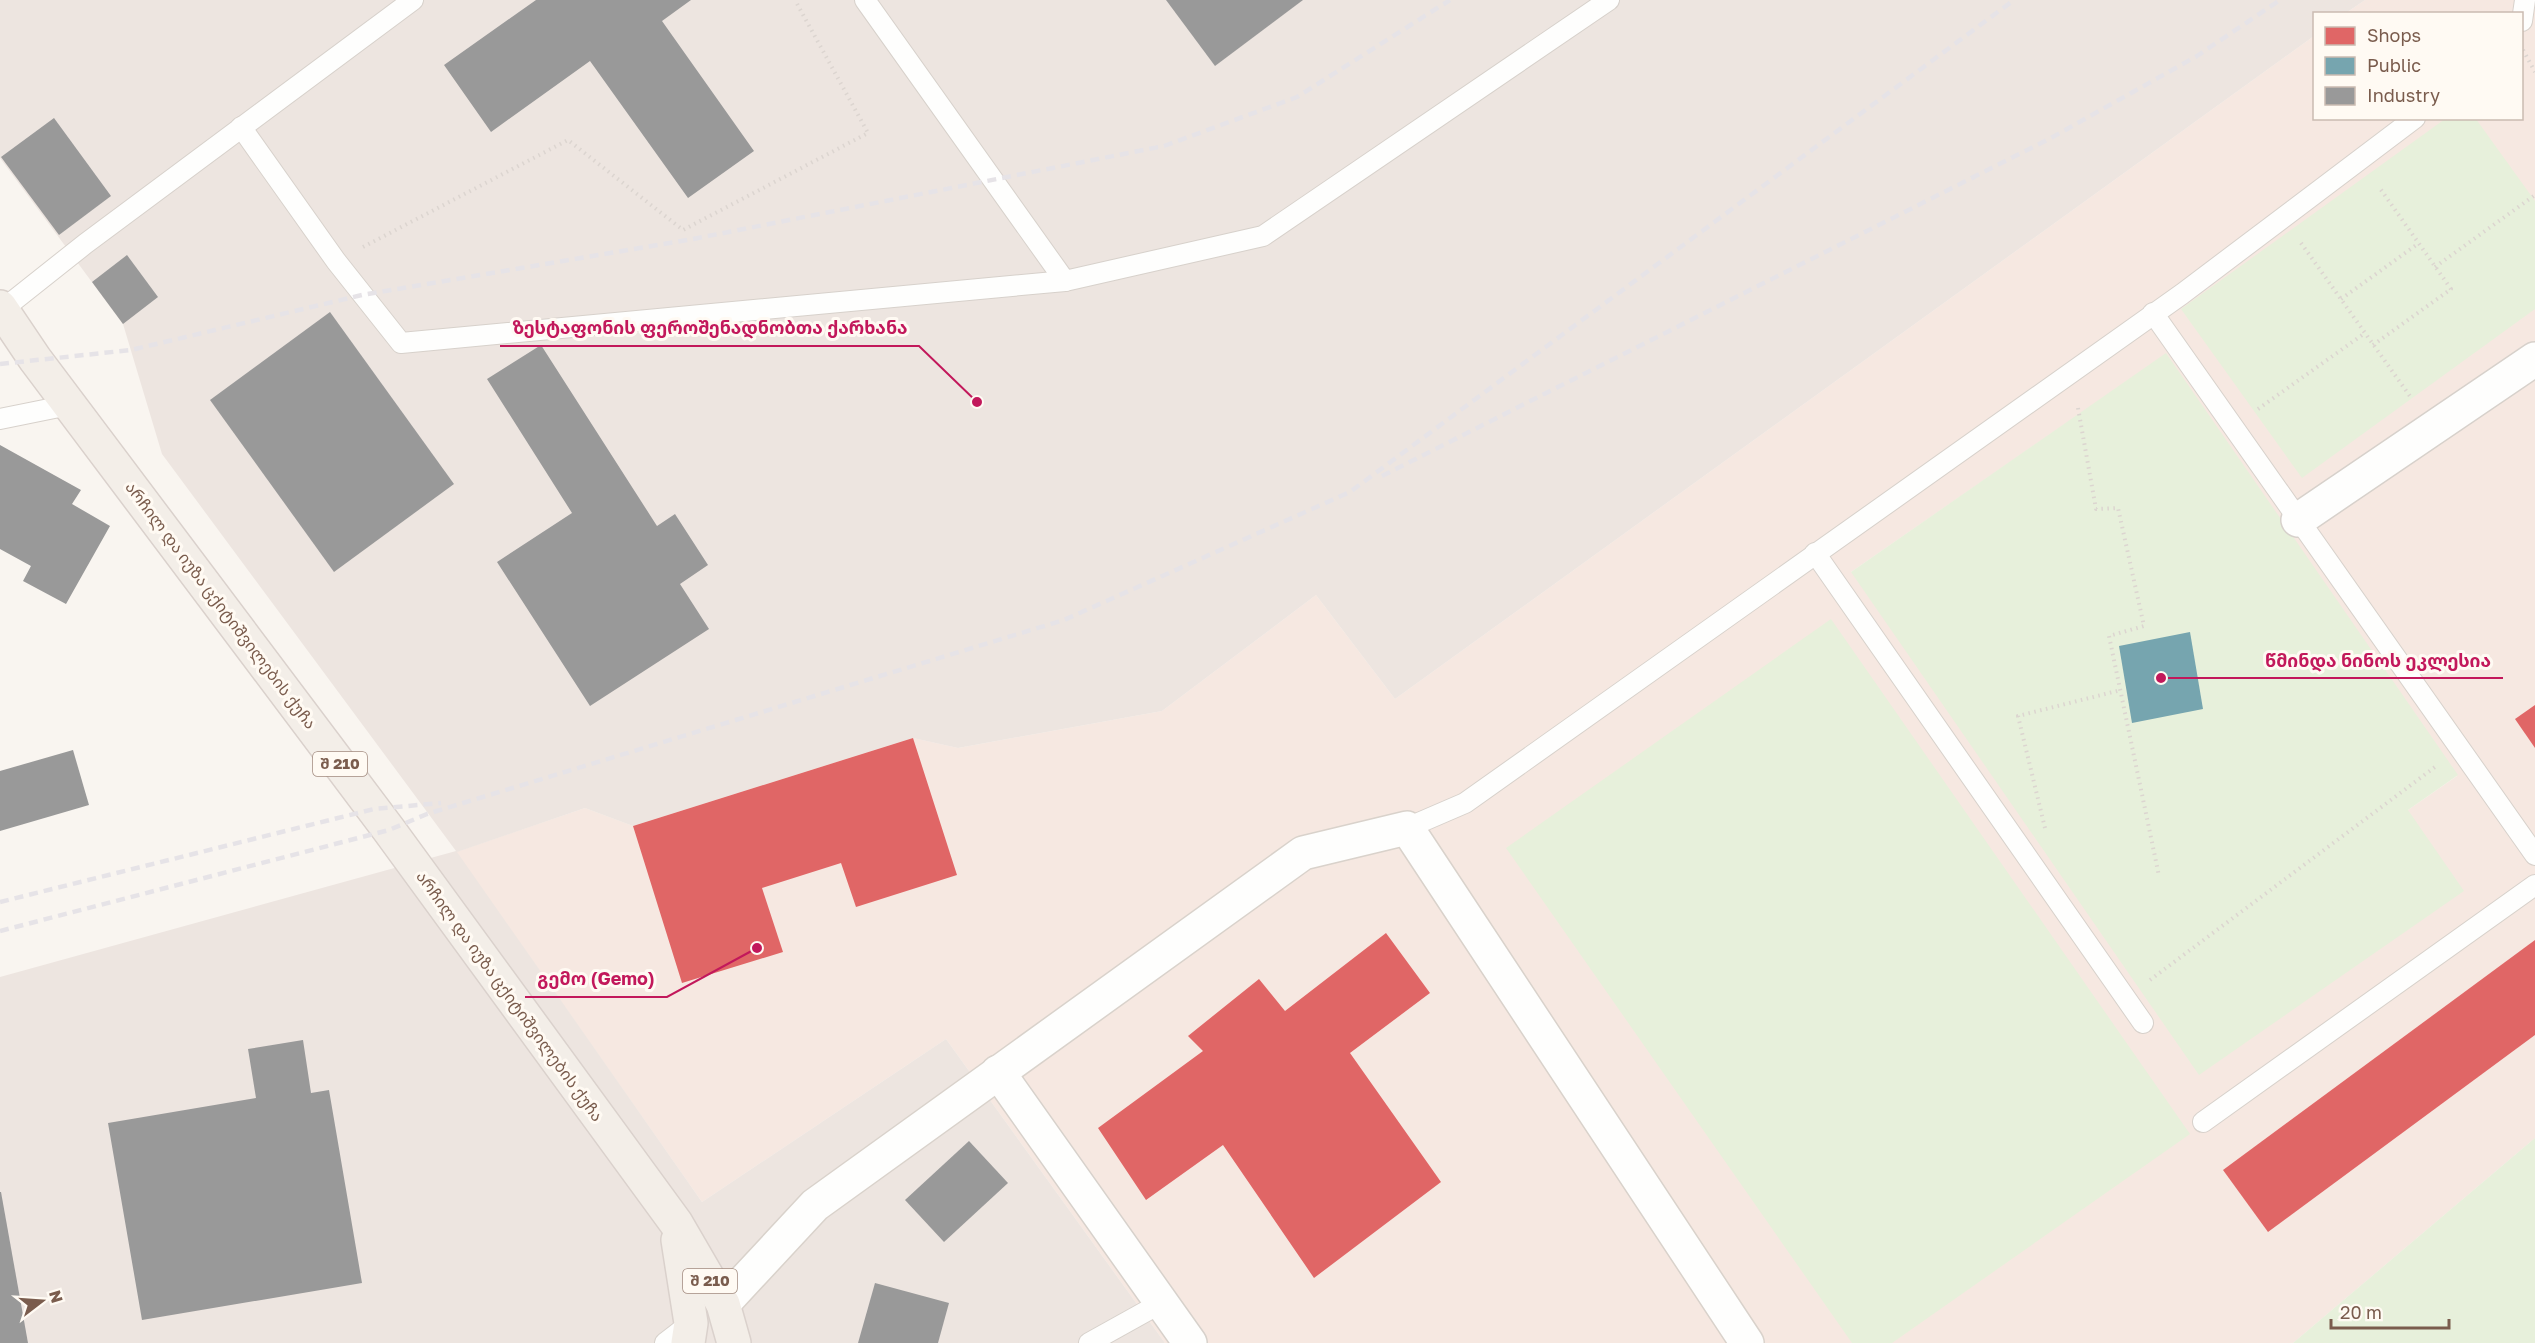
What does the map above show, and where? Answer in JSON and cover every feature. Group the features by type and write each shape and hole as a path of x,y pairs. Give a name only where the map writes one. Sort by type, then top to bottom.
{"main road":[{"name":"არჩილ და იუზა ცქიტიშვილების ქუჩა","path":"1,308 69,405 390,830 676,1223 723,1304 734,1343"},
{"name":"არჩილ და იუზა ცქიტიშვილების ქუჩა","path":"676,1223 690,1333"}],"street":[{"path":"2298,520 2535,359"},
{"path":"723,1304 815,1204 1303,853 1407,828 1747,1343"},
{"path":"998,1072 1190,1343"}],"lane":[{"path":"1,308 413,0"},
{"path":"866,0 1065,282"},
{"path":"241,127 336,261 401,343 1065,282 1263,236 1609,0"},
{"path":"1407,828 1465,803 2182,294 2412,120"},
{"path":"2153,313 2535,855"},
{"path":"0,419 69,405"},
{"path":"1815,553 2143,1023"},
{"path":"2203,1122 2535,885"},
{"path":"1089,1343 1161,1303"},
{"path":"665,1343 690,1333"}],"path":[{"path":"336,261 568,140 683,230 868,132 795,0"},
{"path":"2523,49 2535,72"},
{"path":"2373,345 2451,289 2379,187"},
{"path":"2435,267 2535,195"},
{"path":"2301,243 2433,429"},
{"path":"2341,299 2419,243"},
{"path":"2233,427 2365,333"},
{"path":"2078,408 2096,509 2118,508 2145,626 2109,636 2159,876"},
{"path":"2043,880 2053,858 2018,716 2121,690"},
{"path":"2126,998 2460,749"}],"shaded area":[{"path":"0,0 2365,0 2347,12 2313,12 2313,37 1395,699 1316,595 1162,711 958,748 913,738 633,826 585,808 457,852 702,1202 946,1039 1165,1343 0,1343 0,977 456,851 162,454 123,324 0,158"},
{"path":"2365,0 2535,0 2535,1138 2293,1343 1165,1343 946,1039 702,1202 456,852 585,808 633,826 913,738 958,748 1162,711 1316,595 1395,699 2313,37 2313,120 2523,120 2523,12 2347,12","holes":["2166,354 2457,776 2408,810 1851,572"]}],"green space":[{"path":"2444,120 2477,120 2535,201 2535,309 2302,478 2181,309"},
{"path":"2166,353 2458,775 2408,810 2464,891 2199,1075 1851,572"},
{"path":"1831,619 2190,1134 1892,1343 1852,1343 1506,848"},
{"path":"2535,1138 2535,1343 2293,1343"}],"building: Shops":[{"path":"2535,705 2535,748 2515,719"},
{"path":"913,738 957,875 856,907 841,863 762,888 783,952 682,983 633,826"},
{"path":"1386,933 1430,993 1350,1053 1441,1182 1314,1278 1223,1145 1146,1200 1098,1128 1203,1051 1188,1036 1259,979 1285,1011"},
{"path":"2535,940 2535,1035 2268,1232 2223,1170"}],"building: Public":[{"path":"2190,632 2203,709 2132,723 2119,646"}],"building: Industry":[{"path":"536,0 691,0 662,21 754,151 688,198 590,61 491,132 444,65"},
{"path":"1166,0 1303,0 1215,66"},
{"path":"54,118 111,196 59,235 1,157"},
{"path":"127,255 158,297 123,324 92,282"},
{"path":"330,312 454,484 334,572 210,400"},
{"path":"541,345 657,526 675,514 708,565 680,584 709,629 590,706 497,562 572,513 487,379"},
{"path":"0,445 81,490 72,504 110,526 66,604 23,581 31,566 0,549"},
{"path":"73,750 89,805 0,831 0,771"},
{"path":"303,1040 311,1093 329,1090 362,1283 142,1320 108,1123 256,1098 248,1049"},
{"path":"969,1141 1008,1183 944,1242 905,1200"},
{"path":"1,1192 28,1343 0,1343"},
{"path":"875,1283 949,1303 938,1343 858,1343"}],"railway":[{"path":"0,364 131,350 362,295 693,239 1164,146 1297,97 1450,0"},
{"path":"0,931 389,830 427,814 1064,620 1350,492 2014,0"},
{"path":"1382,476 2051,138 2197,56 2280,0"},
{"path":"0,902 374,809 441,803"}],"place":[{"name":"ზესტაფონის ფეროშენადნობთა ქარხანა","path":"977,402"},
{"name":"წმინდა ნინოს ეკლესია","path":"2161,678"},
{"name":"გემო (Gemo)","path":"757,948"}]}
